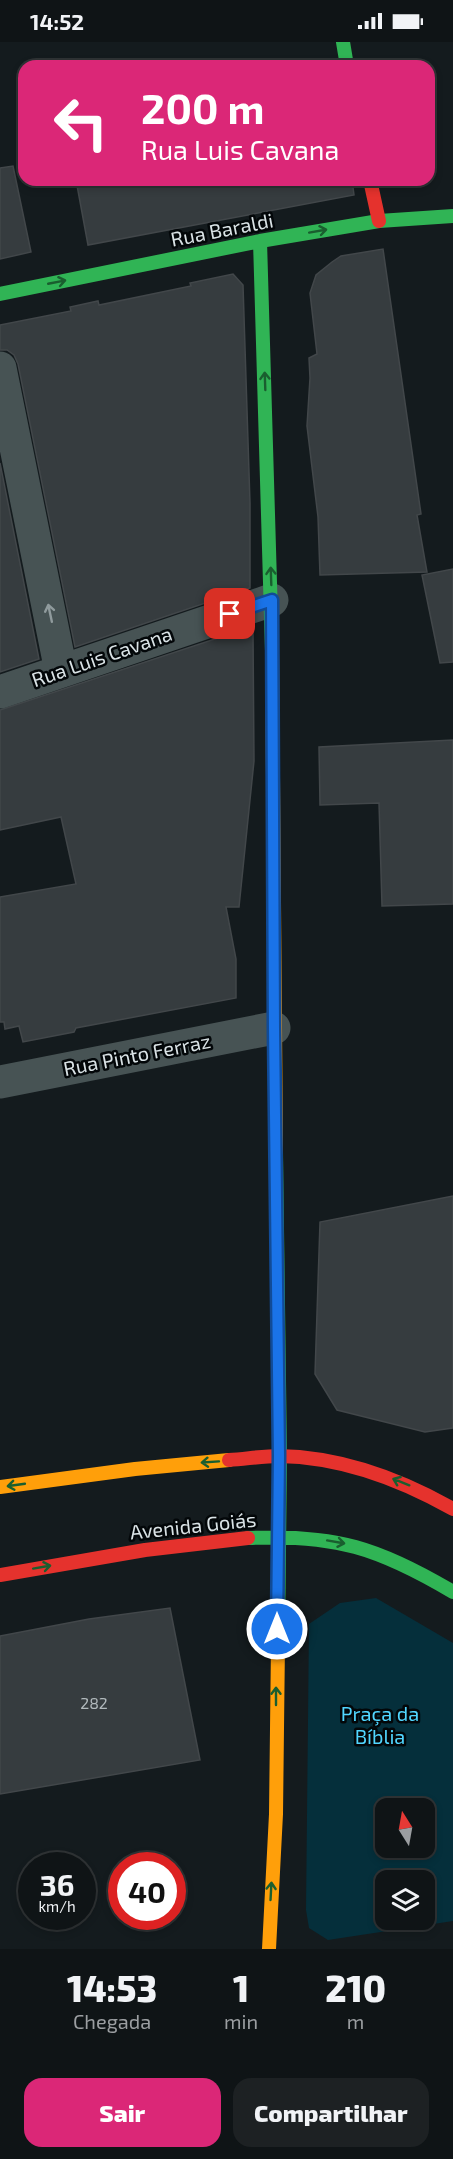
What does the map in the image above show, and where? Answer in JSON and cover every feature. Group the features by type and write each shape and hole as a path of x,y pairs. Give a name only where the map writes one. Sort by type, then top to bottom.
{"street":[{"path":"343,42 346,60"},
{"path":"371,186 379,221"},
{"name":"Rua Baraldi","path":"0,294 260,241 379,221 453,216"},
{"path":"260,241 272,600 279,1456 276,1814 269,1949"},
{"path":"0,369 61,671"},
{"name":"Rua Luis Cavana","path":"0,692 272,600"},
{"name":"Rua Pinto Ferraz","path":"0,1082 274,1028"},
{"path":"0,1487 190,1463 279,1456 316,1460 377,1473 430,1496 453,1509"},
{"name":"Avenida Goiás","path":"0,1575 158,1547 240,1538 278,1537 340,1542 366,1549 394,1560 453,1592"}],"green space":[{"name":"Praça da Bíblia","path":"376,1598 453,1643 453,1921 435,1924 435,1870 375,1870 375,1930 394,1930 328,1940 309,1928 306,1910 309,1624 340,1603"}],"building":[{"path":"13,166 31,252 0,259 0,168"},
{"path":"77,186 353,186 354,195 88,245"},
{"path":"383,249 421,514 417,515 427,572 320,575 318,517 307,426 309,358 317,354 310,293 316,275 341,256"},
{"path":"233,274 243,285 250,503 250,588 75,647 18,364 14,355 7,350 0,350 0,325 71,311 70,307 98,301 99,305 191,286 190,283"},
{"path":"0,463 39,659 0,672"},
{"path":"453,569 453,662 440,663 422,575"},
{"path":"251,627 251,632 253,631 254,761 239,907 226,907 236,959 236,998 76,1028 74,1032 23,1042 19,1026 5,1029 4,1022 0,1022 0,897 76,884 61,817 0,830 0,710"},
{"path":"453,740 453,904 382,906 379,803 320,805 319,747"},
{"path":"453,1196 453,1428 425,1432 337,1410 315,1374 320,1222"},
{"path":"170,1608 200,1760 0,1794 0,1636 89,1619"}],"traffic: fast":[{"path":"343,42 346,60"},
{"path":"0,294 260,241 379,221 453,216"},
{"path":"260,241 272,651"},
{"path":"276,1151 280,1456 278,1643"},
{"path":"248,1538 306,1539 355,1547 402,1564 453,1592"}],"traffic: slow":[{"path":"272,651 276,1151"},
{"path":"0,1487 135,1469 229,1460"},
{"path":"269,1949 276,1814 278,1643"}],"traffic: jam":[{"path":"371,186 379,221"},
{"path":"229,1460 266,1456 325,1460 391,1479 453,1509"},
{"path":"0,1575 145,1550 248,1538"}],"route":[{"path":"230,614 272,600 279,1456 277,1629"}]}
